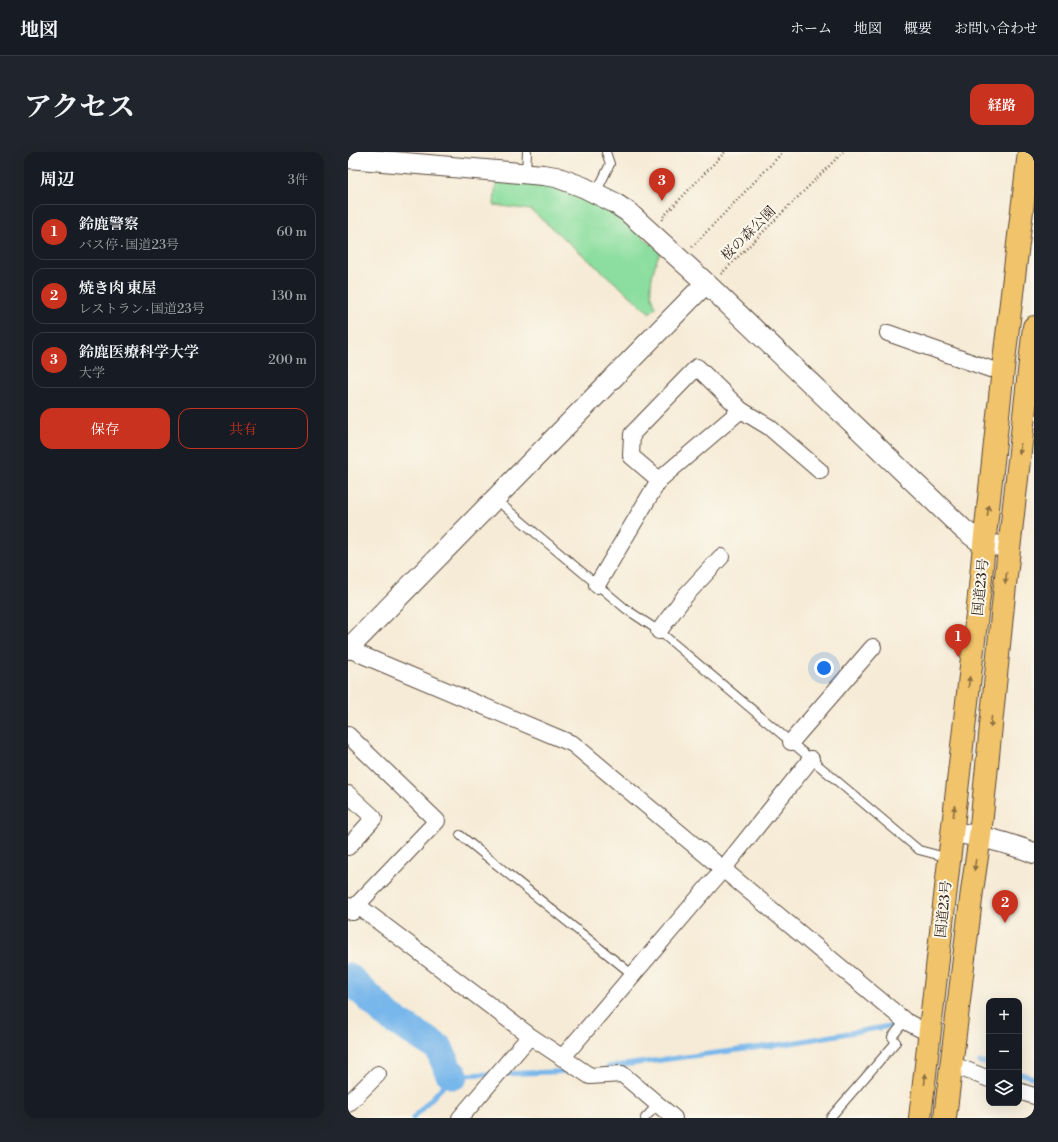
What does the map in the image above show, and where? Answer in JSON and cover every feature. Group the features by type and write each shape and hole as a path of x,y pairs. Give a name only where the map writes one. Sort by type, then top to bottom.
{"highway":[{"name":"国道23号","path":"920,1118 1029,152"},
{"name":"国道23号","path":"945,1118 980,836 1034,327"}],"street":[{"path":"348,158 526,173 556,177 596,193 628,212 711,276 963,528 984,545 1010,546"},
{"path":"711,276 348,649 573,744 905,1021 930,1034"},
{"path":"888,333 990,369"},
{"path":"659,480 631,456 632,434 697,367 741,410 769,427 820,471"},
{"path":"597,585 659,480 741,410"},
{"path":"659,631 685,596 721,557"},
{"path":"791,742 874,647"},
{"path":"348,735 436,822 352,908 567,1061 590,1076 622,1074 674,1118"},
{"path":"567,1061 633,975 723,869 811,759"},
{"path":"348,794 374,818 348,847"},
{"path":"952,832 980,836 1014,845 1034,853"},
{"path":"460,1118 530,1036"},
{"path":"951,1064 986,1078"},
{"path":"348,1104 378,1074"},
{"path":"1022,1092 1034,1096"}],"lane":[{"path":"526,173 527,152"},
{"path":"596,193 610,164 606,152"},
{"path":"494,498 626,609 659,631 919,850 949,858"},
{"path":"460,835 633,975"},
{"path":"830,1118 896,1042 892,1037 905,1021"},
{"path":"645,1118 658,1104"}],"path":[{"path":"667,224 662,218 725,152"},
{"path":"688,250 783,152"},
{"name":"桜の森公園","path":"711,276 721,274 843,152"},
{"path":"687,243 696,251"}],"green space":[{"path":"496,180 550,185 591,199 629,224 660,252 656,261 651,282 651,294 656,307 650,313 531,210 494,205"}],"waterway":[{"path":"348,977 389,1017 439,1048 449,1072 454,1075"},
{"path":"608,1067 785,1044 890,1026"},
{"path":"980,1062 986,1063"},
{"path":"502,1074 574,1071"},
{"path":"413,1118 454,1075 492,1074"},
{"path":"1022,1074 1034,1078"}],"place":[{"name":"鈴鹿医療科学大学","path":"662,201"},
{"name":"鈴鹿警察","path":"958,657"},
{"name":"焼き肉 東屋","path":"1005,923"}]}
